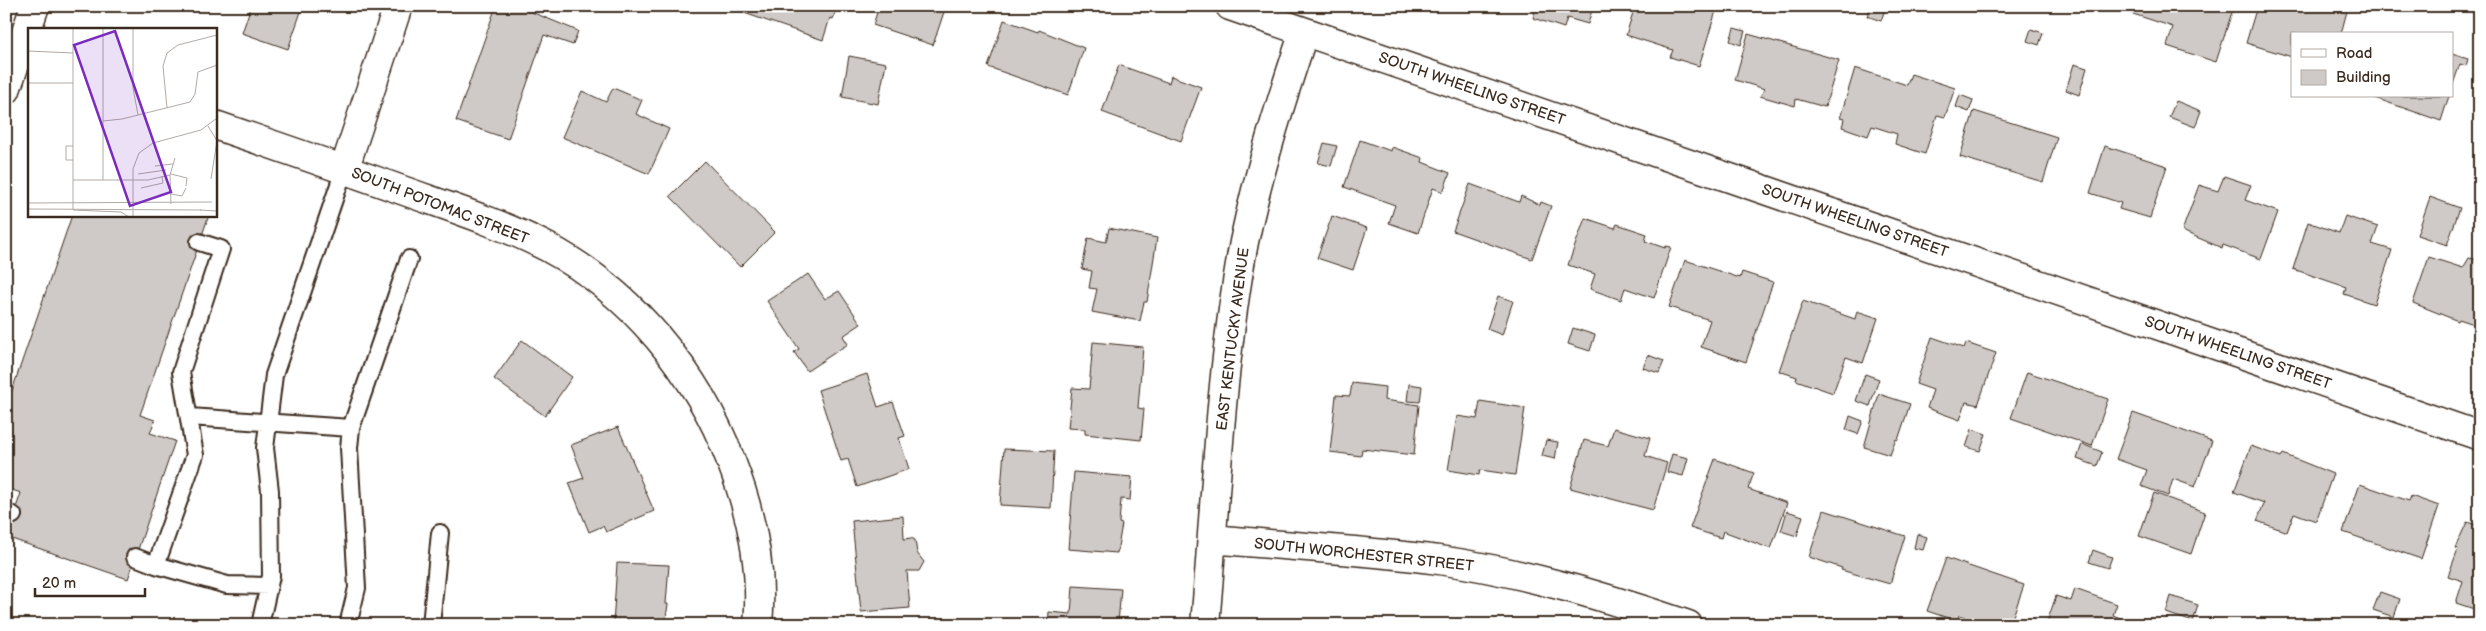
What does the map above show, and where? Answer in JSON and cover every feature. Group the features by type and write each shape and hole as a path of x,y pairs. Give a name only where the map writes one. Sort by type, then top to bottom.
{"street":[{"path":"6,90 35,6"},
{"path":"344,170 398,6"},
{"name":"SOUTH WHEELING STREET","path":"1230,6 2480,436"},
{"name":"EAST KENTUCKY AVENUE","path":"1205,625 1227,367 1244,242 1275,119 1304,32"},
{"name":"SOUTH POTOMAC STREET","path":"216,125 489,221 548,248 601,283 649,326 689,377 721,433 743,493 756,556 758,625"},
{"name":"SOUTH WORCHESTER STREET","path":"1212,539 1438,560 1497,570 1612,599 1688,625"}],"lane":[{"path":"260,625 269,586 272,538 270,491 265,448 274,375 344,170"},
{"path":"156,565 195,455 181,372 221,249 199,242"},
{"path":"348,625 357,588 349,448 352,428 409,259"},
{"path":"190,417 268,420 352,428"},
{"path":"430,625 440,533"},
{"path":"136,557 156,565 226,585 269,586"}],"building":[{"path":"251,6 303,6 288,49 242,33"},
{"path":"496,6 517,6 578,31 573,45 544,35 508,139 456,121"},
{"path":"746,6 837,6 833,19 830,18 823,40 744,13"},
{"path":"879,6 946,6 933,45 873,25"},
{"path":"1520,6 1593,6 1588,24 1567,18 1564,28 1533,18 1535,11"},
{"path":"1635,6 1701,6 1716,11 1699,66 1670,57 1673,50 1626,35"},
{"path":"1871,6 1886,6 1881,21 1867,16"},
{"path":"2132,6 2234,6 2216,62 2167,46 2173,27 2130,13"},
{"path":"2257,6 2331,6 2347,11 2342,32 2291,32 2291,57 2246,43"},
{"path":"1004,20 1038,32 1039,30 1084,48 1068,95 988,67"},
{"path":"1734,28 1745,31 1741,45 1730,41"},
{"path":"2031,29 2043,33 2039,45 2027,41"},
{"path":"1748,34 1839,60 1825,107 1796,99 1795,106 1760,96 1765,89 1735,80"},
{"path":"2454,55 2468,59 2466,66 2460,64 2454,81"},
{"path":"849,56 886,63 878,104 842,97"},
{"path":"2074,64 2087,68 2079,95 2066,90"},
{"path":"1119,65 1169,83 1171,76 1201,87 1181,141 1102,112"},
{"path":"1855,68 1907,85 1911,74 1955,88 1945,117 1937,115 1925,154 1895,144 1897,134 1872,126 1868,136 1842,127 1844,119 1840,118"},
{"path":"613,88 642,100 636,114 669,129 649,174 562,137 582,91 606,102"},
{"path":"1960,95 1973,100 1969,112 1956,107"},
{"path":"2375,98 2448,98 2441,121"},
{"path":"2176,101 2201,111 2195,127 2169,117"},
{"path":"1974,111 2057,137 2043,182 1960,157"},
{"path":"1360,140 1391,151 1392,147 1423,158 1422,162 1450,173 1443,192 1433,188 1418,233 1389,223 1395,205 1344,187"},
{"path":"1324,143 1337,146 1331,166 1318,163"},
{"path":"2105,146 2167,166 2150,218 2119,209 2121,203 2090,193"},
{"path":"705,161 775,232 740,267 670,196"},
{"path":"2224,176 2251,185 2245,200 2278,212 2261,259 2223,245 2222,248 2182,231 2199,185 2218,191"},
{"path":"1470,184 1519,202 1521,196 1540,205 1541,202 1551,206 1532,259 1453,231"},
{"path":"2430,197 2460,208 2447,245 2417,235"},
{"path":"72,216 209,216 140,415 155,420 150,433 175,441 128,579 6,537 21,493 6,488 6,408"},
{"path":"1332,216 1367,228 1353,270 1317,258"},
{"path":"2345,216 2378,227 2372,244 2392,250 2374,304 2344,294 2346,287 2293,269 2308,222 2339,233"},
{"path":"1585,218 1615,228 1617,224 1647,234 1645,241 1665,248 1666,246 1671,247 1654,298 1625,288 1621,300 1590,289 1595,274 1568,265"},
{"path":"1109,228 1157,238 1147,302 1144,302 1140,321 1092,312 1097,289 1089,288 1092,271 1082,269 1088,238 1106,242"},
{"path":"2429,257 2463,268 2469,258 2480,260 2480,326 2459,319 2458,321 2413,303"},
{"path":"1685,260 1740,278 1742,272 1773,282 1746,362 1701,347 1710,320 1669,307"},
{"path":"808,274 825,299 839,291 861,324 843,336 848,344 807,371 794,352 799,349 767,301"},
{"path":"1498,296 1513,301 1502,335 1487,329"},
{"path":"1803,301 1855,319 1857,311 1878,318 1863,363 1846,357 1833,393 1796,380 1797,377 1779,371"},
{"path":"1573,328 1595,335 1590,351 1568,344"},
{"path":"1932,337 1964,348 1966,343 1996,353 1978,405 1966,402 1960,420 1927,408 1933,390 1916,384"},
{"path":"522,340 572,377 545,416 494,379"},
{"path":"1093,342 1143,347 1138,408 1144,409 1141,440 1085,434 1085,429 1068,428 1072,388 1089,389"},
{"path":"1648,355 1664,361 1659,373 1643,368"},
{"path":"2027,372 2108,399 2092,446 2011,418"},
{"path":"867,374 878,407 893,402 905,436 899,438 909,469 857,487 848,459 841,461 818,390"},
{"path":"1865,374 1879,379 1870,406 1856,401"},
{"path":"1352,383 1385,387 1384,400 1419,405 1414,455 1362,449 1361,456 1330,452 1336,395 1350,396"},
{"path":"1409,384 1422,386 1420,402 1407,401"},
{"path":"1879,394 1910,404 1898,440 1896,439 1890,455 1864,447"},
{"path":"1480,401 1525,408 1515,475 1480,470 1479,475 1448,470 1457,416 1477,419"},
{"path":"2133,413 2212,441 2195,487 2173,479 2168,496 2141,486 2147,470 2116,459"},
{"path":"1850,416 1863,421 1858,434 1846,430"},
{"path":"618,427 654,511 606,532 603,526 589,532 569,483 584,478 571,445"},
{"path":"1614,428 1650,438 1645,456 1667,463 1653,510 1570,488 1584,440 1608,446"},
{"path":"1972,429 1986,434 1980,451 1966,447"},
{"path":"1546,440 1558,442 1555,459 1542,456"},
{"path":"2082,444 2102,452 2097,466 2077,459"},
{"path":"2251,446 2281,457 2283,454 2333,474 2316,521 2294,513 2287,532 2257,521 2264,503 2234,492"},
{"path":"1004,449 1054,451 1051,508 1000,505"},
{"path":"1672,454 1688,458 1683,476 1667,472"},
{"path":"1715,459 1754,473 1748,489 1787,503 1771,549 1723,531 1721,538 1690,528"},
{"path":"1074,472 1132,477 1130,500 1121,499 1119,523 1122,524 1117,553 1068,549"},
{"path":"2360,484 2409,501 2411,496 2439,506 2421,559 2343,532"},
{"path":"2154,493 2205,512 2191,554 2139,536"},
{"path":"1824,510 1905,536 1890,584 1841,570 1842,568 1809,557"},
{"path":"1787,511 1803,516 1797,536 1781,531"},
{"path":"903,516 904,539 911,538 915,540 917,553 924,562 919,571 907,571 910,608 861,612 852,521"},
{"path":"2467,522 2480,526 2480,611 2456,603 2463,581 2448,576 2458,549 2455,548"},
{"path":"1917,534 1927,537 1923,550 1914,548"},
{"path":"2093,550 2112,557 2108,568 2089,562"},
{"path":"1946,558 2024,585 2010,625 1987,625 1959,615 1957,621 1927,611"},
{"path":"617,563 669,565 666,604 668,604 665,625 613,625"},
{"path":"1073,586 1121,589 1118,623 1122,625 1048,625 1049,612 1071,614"},
{"path":"2075,589 2117,604 2113,615 2137,625 2046,625 2056,596 2071,601"},
{"path":"2380,592 2400,599 2394,617 2373,610"},
{"path":"2171,596 2198,605 2193,622 2166,613"}]}
